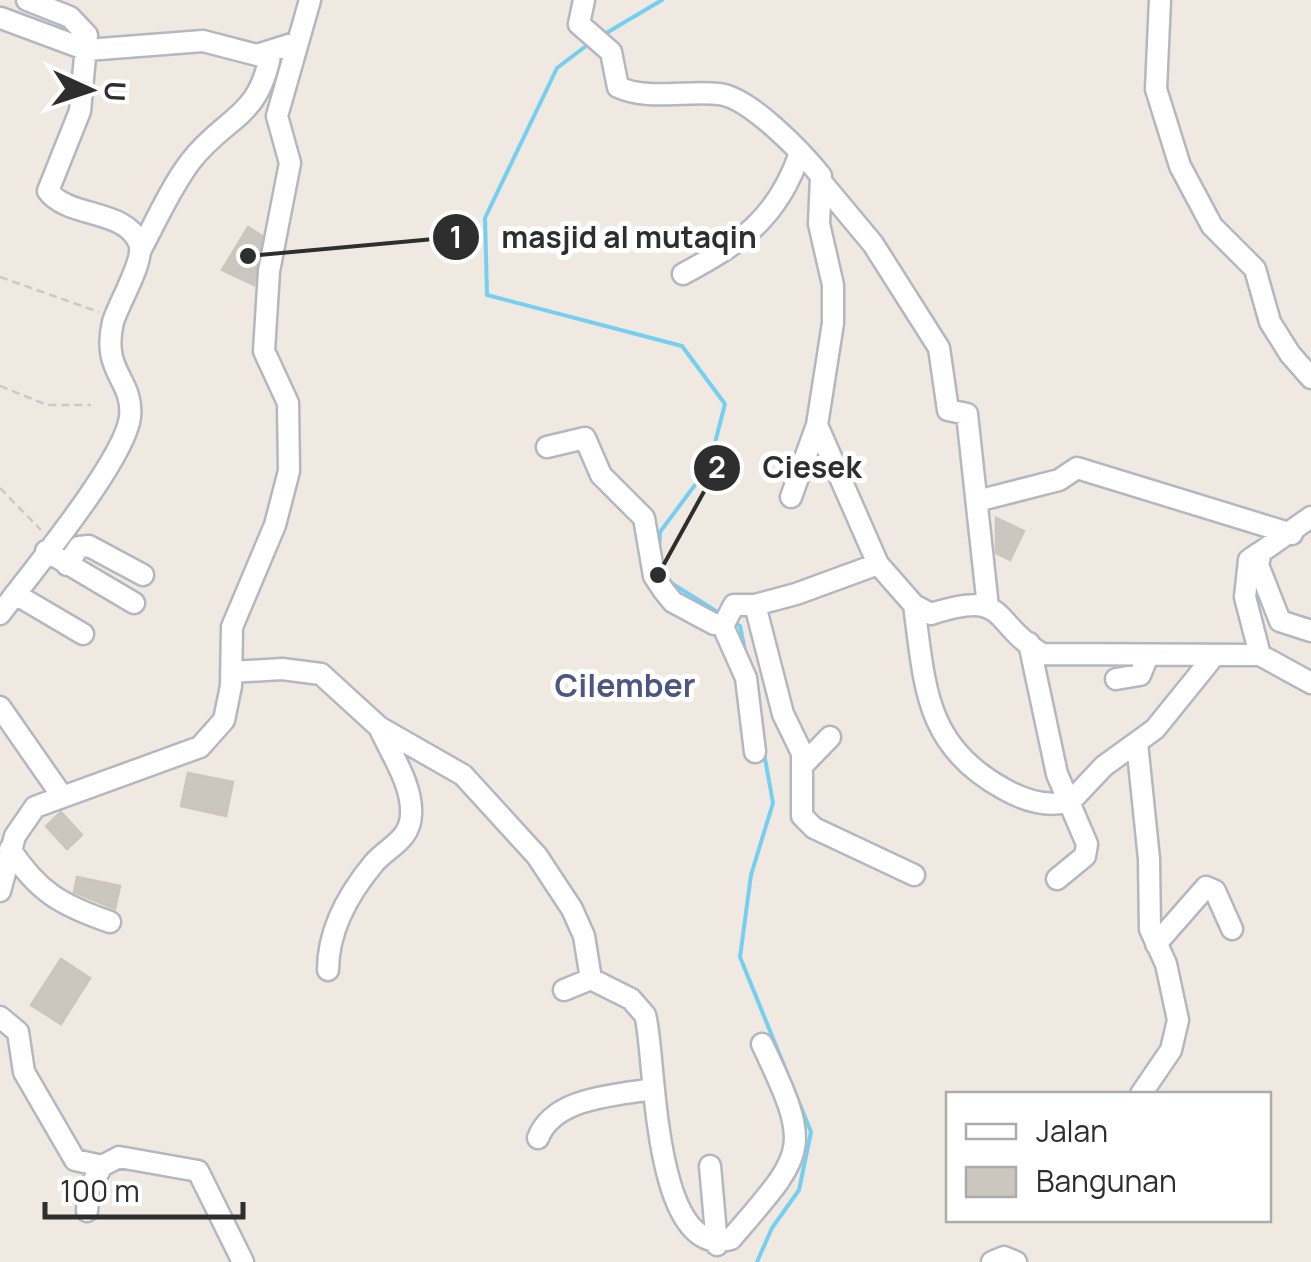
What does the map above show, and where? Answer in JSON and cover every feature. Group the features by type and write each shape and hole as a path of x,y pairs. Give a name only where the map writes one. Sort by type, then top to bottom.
{"street":[{"path":"27,0 79,23 87,36 80,110 48,191 64,205 119,225 136,238 140,251"},
{"path":"0,892 10,848 31,811 204,744 224,720 233,623 275,525 289,471 288,403 264,350 269,272 290,163 288,146 278,128 278,111 310,0"},
{"path":"584,0 579,24 606,45 614,58 614,82 623,90 726,95 748,107 800,153 873,244 939,348 948,410 967,414 988,606"},
{"path":"1160,0 1156,90 1180,166 1212,226 1255,269 1270,322 1311,378"},
{"path":"1160,44 1170,0"},
{"path":"0,18 87,50 203,41 240,53 271,51 298,42"},
{"path":"0,614 126,438 130,405 110,356 114,318 140,251 192,159 254,102 266,80 271,51"},
{"path":"683,274 755,230 793,171 800,153"},
{"path":"791,497 816,425 833,323 833,285 818,215 822,184"},
{"path":"816,425 878,564 914,606 931,614 968,602 988,606 1042,654 1260,655 1311,683"},
{"path":"548,447 580,437 586,440 601,475 644,518 654,576 664,591 672,602 710,623 878,564"},
{"path":"977,501 1059,480 1077,468 1293,533"},
{"path":"1260,655 1244,589 1249,560 1293,533 1311,516"},
{"path":"67,564 79,547 86,546 143,574"},
{"path":"50,547 67,564 134,603"},
{"path":"1261,552 1258,565 1275,613 1288,625 1311,632"},
{"path":"15,594 82,634"},
{"path":"756,605 783,714 804,764 799,808 810,825 914,875"},
{"path":"914,606 927,691 956,756 1025,799 1055,805 1070,801 1104,766 1166,716 1214,656"},
{"path":"726,617 746,678 755,752"},
{"path":"1029,643 1057,774 1082,825 1087,851 1057,880"},
{"path":"1116,679 1140,675 1148,656"},
{"path":"231,672 282,670 321,674 379,727 455,768 515,828 580,924 591,979"},
{"path":"0,708 62,796"},
{"path":"328,970 337,922 366,874 403,839 411,820 408,791 379,727"},
{"path":"804,764 830,737"},
{"path":"1137,743 1150,859 1150,929 1176,1000 1176,1037 1142,1092"},
{"path":"10,848 33,884 80,912 110,922"},
{"path":"1156,944 1206,886 1215,890 1232,929"},
{"path":"564,990 591,979 631,999 646,1015 652,1040 652,1089 675,1210 688,1238 700,1245 717,1245 731,1239 788,1172 794,1158 795,1130 788,1097 762,1044"},
{"path":"0,1017 18,1032 24,1072 70,1154 80,1163 102,1166"},
{"path":"538,1138 546,1123 570,1107 652,1089"},
{"path":"87,1211 89,1189 102,1166 119,1156 198,1171 242,1262"},
{"path":"710,1166 717,1245"},
{"path":"992,1262 1004,1257 1016,1262"}],"path":[{"path":"0,277 114,318"},
{"path":"0,386 47,405 91,405"},
{"path":"0,488 50,547"}],"building":[{"path":"248,227 262,236 254,285 222,270"},
{"path":"996,518 1024,531 1010,560 996,553"},
{"path":"188,773 233,782 226,816 181,806"},
{"path":"61,812 82,835 67,849 46,826"},
{"path":"77,877 120,886 115,909 74,892"},
{"path":"61,959 90,978 61,1024 31,1005"}],"waterway":[{"path":"603,35 662,0"},
{"path":"590,43 557,68 485,218 487,295 682,346 725,404 709,466 660,532 659,552"},
{"path":"668,581 719,613"},
{"path":"731,621 740,626 746,656"},
{"path":"757,1262 772,1228 799,1190 811,1132 740,957 751,875 773,803 764,753"}],"place":[{"name":"masjid al mutaqin","path":"248,256"},
{"name":"Ciesek","path":"658,575"}],"district":[{"name":"Cilember","path":"625,685"}]}
